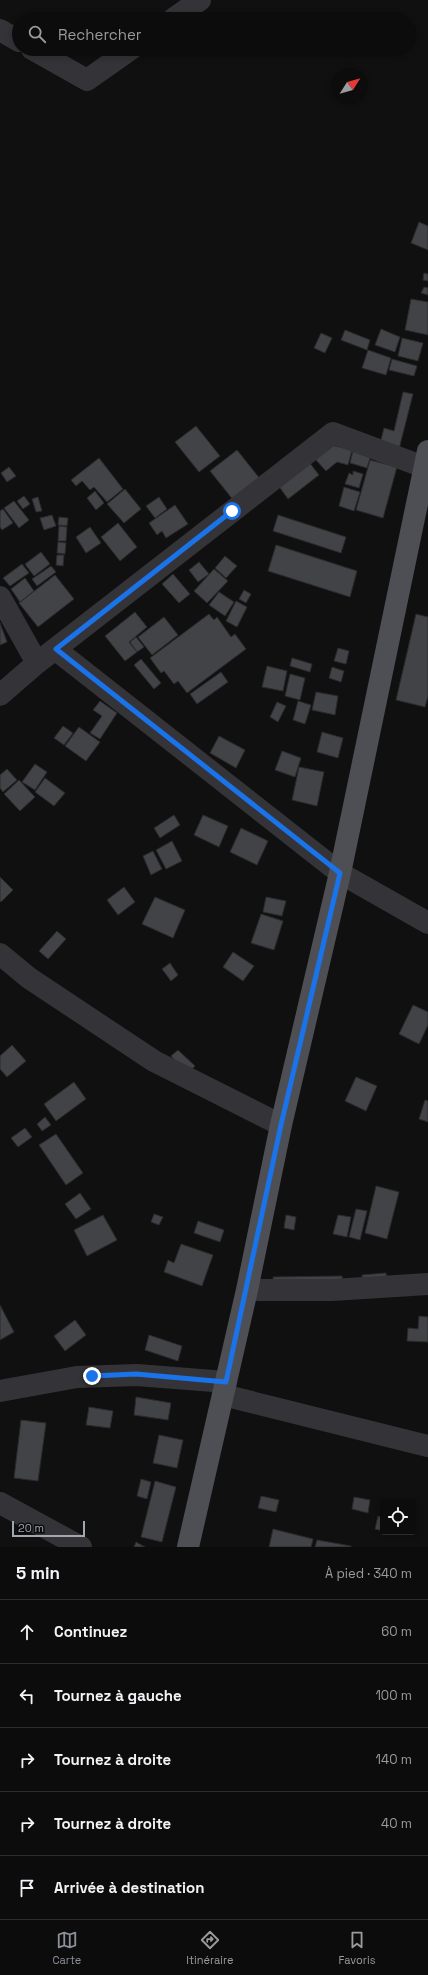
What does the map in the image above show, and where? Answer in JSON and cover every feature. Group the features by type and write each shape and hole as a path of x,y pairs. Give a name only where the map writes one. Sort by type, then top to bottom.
{"main road":[{"path":"188,1547 247,1290 281,1125 340,873 426,459"}],"street":[{"path":"183,12 200,0"},
{"path":"0,30 12,37"},
{"path":"44,56 86,80 121,56"},
{"path":"0,695 37,663 333,433 426,459"},
{"path":"0,597 37,663"},
{"path":"56,649 340,873 428,923"},
{"path":"0,954 29,978 154,1061 281,1125"},
{"path":"247,1290 332,1290 428,1284"},
{"path":"0,1391 77,1377 136,1374 224,1388 428,1446"},
{"path":"0,1503 81,1547"}],"building":[{"path":"419,222 428,226 428,250 411,243"},
{"path":"424,273 428,274 428,281 423,280"},
{"path":"424,287 428,288 428,295 421,293"},
{"path":"411,299 428,302 428,335 405,330"},
{"path":"381,329 400,337 395,352 375,345"},
{"path":"345,330 370,340 367,350 341,340"},
{"path":"321,333 332,338 325,353 314,348"},
{"path":"402,338 423,343 418,361 398,356"},
{"path":"368,350 391,358 386,375 362,368"},
{"path":"392,359 417,366 414,376 389,370"},
{"path":"403,392 413,394 399,449 380,444 384,428 394,431"},
{"path":"196,426 220,456 199,472 175,442"},
{"path":"332,445 352,450 348,465 337,462 326,471 315,459"},
{"path":"237,450 261,480 234,501 210,471"},
{"path":"353,450 371,455 367,468 350,463"},
{"path":"99,458 123,489 107,502 94,487 90,490 82,481 76,486 71,480"},
{"path":"370,460 397,467 383,518 356,510"},
{"path":"309,462 319,475 288,499 278,485"},
{"path":"9,467 16,476 7,482 1,473"},
{"path":"353,471 363,474 359,488 345,484 349,473 353,475"},
{"path":"344,487 360,492 354,511 339,506"},
{"path":"125,489 141,509 124,523 107,504"},
{"path":"95,491 104,503 96,510 87,498"},
{"path":"24,496 30,504 23,509 17,501"},
{"path":"38,497 42,511 36,512 32,499"},
{"path":"159,497 167,509 155,518 146,506"},
{"path":"14,501 29,520 19,528 4,508"},
{"path":"175,505 188,524 166,538 162,531 157,535 149,523"},
{"path":"3,509 13,523 2,530 0,527 0,511"},
{"path":"52,515 56,526 44,530 40,518"},
{"path":"278,515 346,537 341,553 273,531"},
{"path":"59,517 68,518 67,526 58,525"},
{"path":"118,523 137,547 120,561 101,537"},
{"path":"59,526 67,527 66,541 58,541"},
{"path":"90,527 101,543 86,553 76,537"},
{"path":"58,542 66,543 65,554 57,553"},
{"path":"276,545 357,571 350,597 268,571"},
{"path":"41,552 50,564 34,576 25,564"},
{"path":"57,555 64,555 63,566 56,565"},
{"path":"225,556 237,566 226,578 215,568"},
{"path":"199,562 209,574 198,582 189,570"},
{"path":"22,564 29,573 10,586 3,578"},
{"path":"51,566 56,572 37,586 32,579"},
{"path":"214,569 228,581 207,603 194,591"},
{"path":"173,574 190,594 179,603 162,584"},
{"path":"55,575 74,599 38,627 19,603"},
{"path":"25,578 34,591 20,602 11,589"},
{"path":"244,590 251,594 246,603 239,599"},
{"path":"219,592 234,602 225,616 209,605"},
{"path":"236,601 247,607 237,627 226,621"},
{"path":"135,612 147,627 129,642 137,652 125,661 105,636"},
{"path":"209,614 214,620 217,617 231,637 235,634 246,649 187,693 178,681 174,684 164,671 161,673 150,658"},
{"path":"416,614 428,617 428,696 425,707 396,700"},
{"path":"164,617 178,635 152,655 138,637"},
{"path":"0,623 7,642 0,645"},
{"path":"136,637 144,647 137,652 130,642"},
{"path":"338,648 349,651 346,664 334,661"},
{"path":"292,658 312,664 310,672 290,666"},
{"path":"141,659 161,683 154,689 134,665"},
{"path":"267,666 287,671 283,691 262,687"},
{"path":"332,667 344,671 341,682 329,678"},
{"path":"221,672 228,682 197,704 190,694"},
{"path":"290,674 305,678 300,700 285,696"},
{"path":"316,692 338,696 335,715 312,710"},
{"path":"100,701 117,713 100,739 90,733 102,716 93,710"},
{"path":"298,701 311,705 305,724 293,720"},
{"path":"277,702 286,706 278,722 270,717"},
{"path":"63,726 73,733 64,745 54,738"},
{"path":"79,727 100,742 86,761 65,746"},
{"path":"322,732 343,738 338,758 317,752"},
{"path":"219,736 245,750 236,768 210,753"},
{"path":"282,751 301,758 295,777 275,770"},
{"path":"35,764 47,772 35,790 22,782"},
{"path":"299,767 324,772 317,806 292,800"},
{"path":"7,769 17,780 3,792 0,788 0,775"},
{"path":"45,778 65,793 54,806 35,792"},
{"path":"19,780 35,797 20,811 4,794"},
{"path":"174,815 180,825 160,838 154,828"},
{"path":"203,815 228,826 219,847 194,835"},
{"path":"241,828 268,841 257,865 230,852"},
{"path":"172,841 182,861 166,869 156,850"},
{"path":"153,851 162,869 151,875 143,856"},
{"path":"0,877 13,890 1,902 0,901"},
{"path":"124,887 135,902 118,915 107,900"},
{"path":"155,897 185,910 173,938 142,924"},
{"path":"266,897 286,901 282,916 263,912"},
{"path":"261,914 283,921 274,950 251,943"},
{"path":"57,931 66,939 48,959 39,951"},
{"path":"233,952 254,966 243,981 223,967"},
{"path":"170,963 178,975 171,981 162,969"},
{"path":"413,1005 428,1012 428,1025 419,1044 399,1034"},
{"path":"12,1045 26,1061 7,1077 0,1069 0,1056"},
{"path":"178,1050 195,1066 188,1073 171,1056"},
{"path":"356,1077 377,1086 366,1111 345,1101"},
{"path":"74,1082 86,1099 56,1121 44,1104"},
{"path":"425,1100 428,1101 428,1122 419,1119"},
{"path":"45,1117 51,1125 42,1131 37,1124"},
{"path":"25,1128 32,1137 18,1147 11,1138"},
{"path":"56,1134 83,1173 66,1185 39,1145"},
{"path":"376,1186 399,1192 387,1239 365,1233"},
{"path":"80,1193 91,1209 76,1219 65,1204"},
{"path":"356,1209 367,1211 360,1240 349,1237"},
{"path":"154,1214 163,1217 159,1225 151,1222"},
{"path":"103,1215 117,1240 87,1256 74,1230"},
{"path":"286,1215 296,1217 294,1230 284,1228"},
{"path":"338,1215 351,1217 347,1237 333,1234"},
{"path":"198,1221 224,1230 220,1242 194,1233"},
{"path":"181,1244 213,1255 202,1286 164,1272 168,1260 174,1263"},
{"path":"386,1273 387,1282 363,1285 362,1275"},
{"path":"342,1276 343,1287 274,1287 273,1277"},
{"path":"0,1305 14,1332 0,1340"},
{"path":"419,1316 428,1317 428,1342 407,1341 408,1328 418,1329"},
{"path":"75,1320 86,1335 65,1351 54,1336"},
{"path":"149,1335 182,1346 178,1361 145,1350"},
{"path":"136,1397 171,1403 168,1420 134,1415"},
{"path":"89,1407 113,1411 110,1428 86,1425"},
{"path":"21,1420 46,1423 38,1481 14,1478"},
{"path":"159,1435 183,1440 177,1468 153,1463"},
{"path":"141,1479 151,1482 147,1499 137,1496"},
{"path":"155,1481 176,1487 162,1542 141,1537"},
{"path":"261,1496 279,1500 276,1512 258,1508"},
{"path":"354,1497 370,1500 368,1513 352,1509"},
{"path":"378,1516 380,1517 380,1530 375,1529"},
{"path":"273,1529 313,1539 311,1547 269,1547"},
{"path":"317,1540 351,1546 351,1547 315,1547"},
{"path":"136,1542 145,1547 134,1547"}],"route":[{"path":"92,1376 136,1374 226,1382 247,1290 281,1125 340,873 56,649 232,511"}]}
